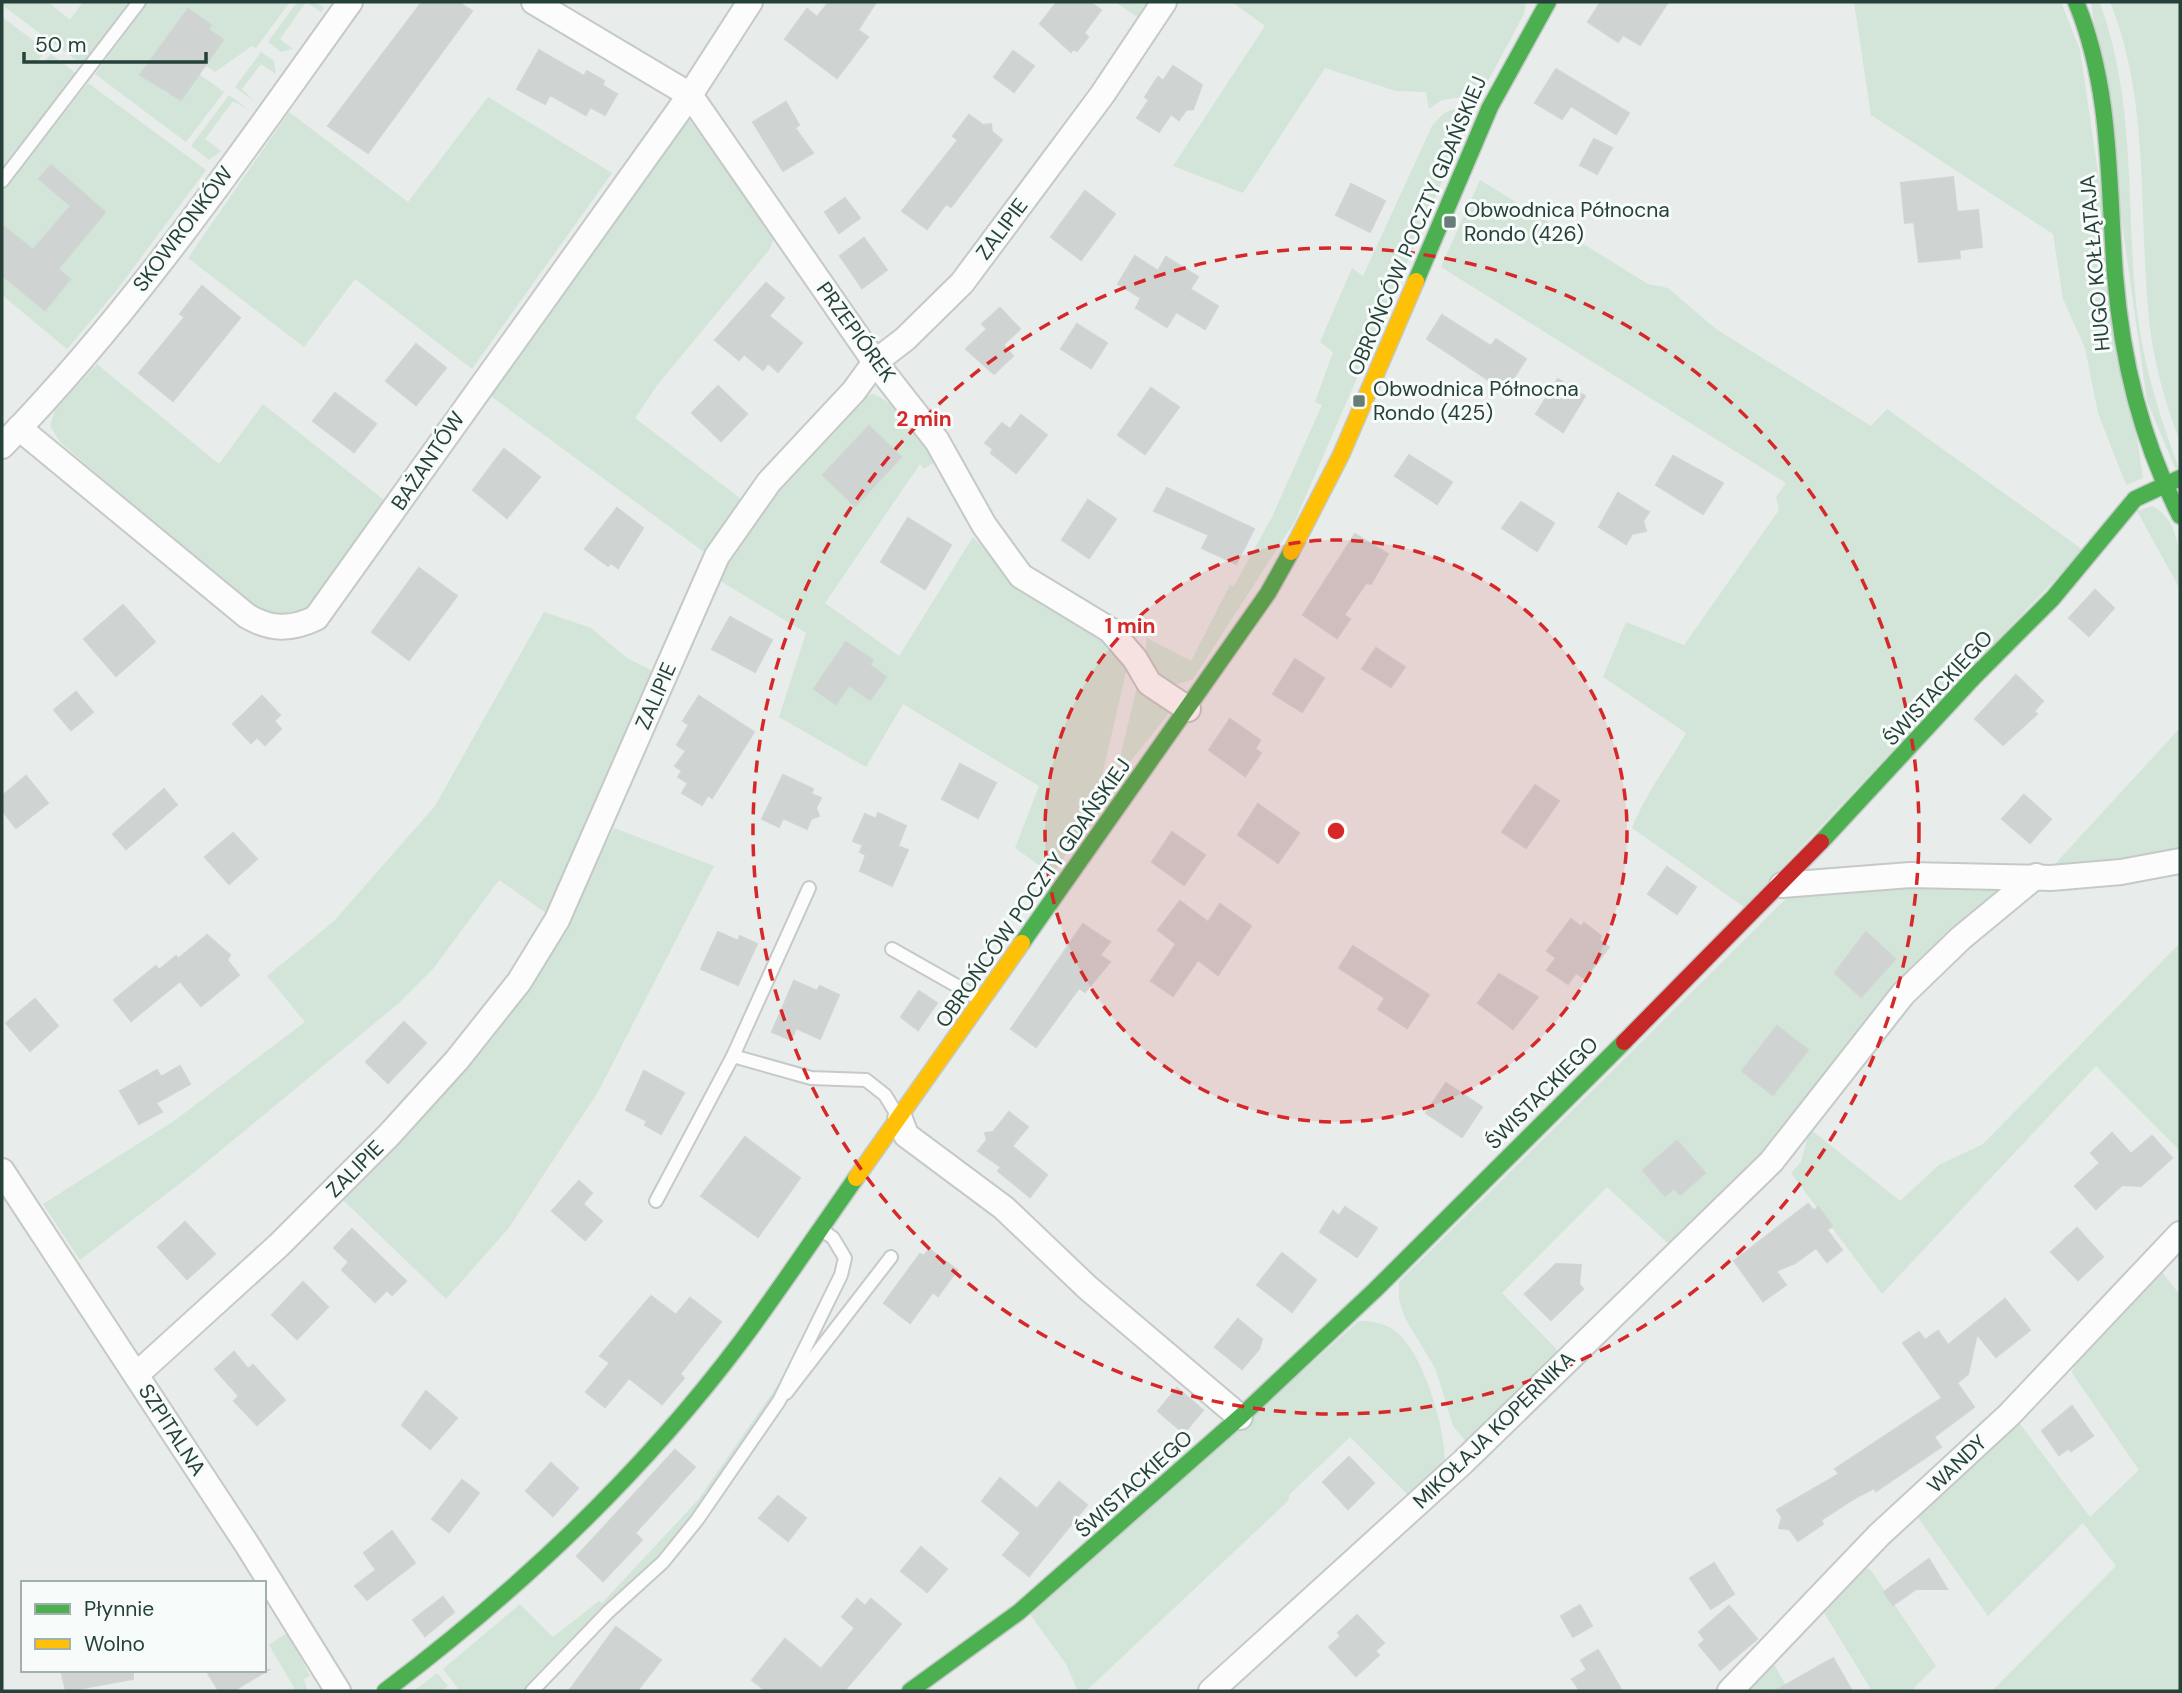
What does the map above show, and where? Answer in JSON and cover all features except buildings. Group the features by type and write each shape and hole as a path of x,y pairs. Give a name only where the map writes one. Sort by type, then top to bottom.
{"street":[{"name":"SKOWRONKÓW","path":"2,446 113,319 186,227 350,2"},
{"name":"PRZEPIÓREK","path":"534,2 690,95 875,362 937,440 984,525 1021,576 1111,630 1149,683 1188,709"},
{"name":"BAŻANTÓW","path":"19,428 247,616 276,628 304,624 316,618 480,384 690,95 750,2"},
{"name":"ZALIPIE","path":"136,1375 279,1245 388,1135 457,1060 519,982 557,920 717,556 769,482 855,391 875,362 905,339 962,283 1102,95 1164,2"},
{"name":"OBROŃCÓW POCZTY GDAŃSKIEJ","path":"385,1691 492,1607 592,1512 670,1427 742,1340 1268,593 1339,465 1491,102 1548,2"},
{"name":"HUGO KOŁŁĄTAJA","path":"2076,2 2095,52 2103,93 2116,302 2124,357 2140,421 2165,486 2180,516"},
{"name":"ŚWISTACKIEGO","path":"910,1691 1019,1612 1240,1417 1376,1290 1782,885 1974,677 2053,598 2135,499 2180,478"},
{"path":"1782,885 1910,875 2051,878 2120,872 2180,861"},
{"name":"MIKOŁAJA KOPERNIKA","path":"1211,1691 1464,1462 1772,1162 1903,994 1961,938 2036,876"},
{"path":"900,1119 906,1135 1004,1208 1088,1288 1240,1417"},
{"name":"SZPITALNA","path":"2,1171 338,1691"},
{"name":"WANDY","path":"1730,1691 1879,1535 2009,1415 2180,1234"}],"lane":[{"path":"2,181 139,2"},
{"path":"656,1201 733,1056 809,888"},
{"path":"892,949 983,1001"},
{"path":"733,1056 811,1078 866,1080 885,1095 900,1119"},
{"path":"779,1401 841,1275 845,1258 833,1238 822,1230"},
{"path":"532,1691 608,1612 663,1562 697,1520 779,1401 891,1257"}],"green space":[{"path":"2,2 48,2 70,20 83,2 131,2 84,66 2,5"},
{"path":"148,2 290,2 256,48 252,46 215,72 205,65 223,40 208,29 211,25 188,9 141,74 168,94 199,74 224,92 186,142 95,74"},
{"path":"297,2 306,2 280,39 293,49 281,52 268,42"},
{"path":"306,2 316,2 324,8 321,12"},
{"path":"1115,2 1151,2 1140,19"},
{"path":"1232,2 1526,2 1524,14 1481,94 1442,100 1429,109 1426,92 1396,91 1325,68 1243,193 1173,166 1265,26"},
{"path":"1854,2 2061,2 2080,50 2143,478 2126,485 2098,413 2085,348 2063,299 2053,234 1871,115"},
{"path":"2091,2 2099,2 2101,6 2119,76 2127,147 2137,315 2151,381 2179,468 2175,468 2147,401"},
{"path":"2110,2 2180,2 2180,442 2164,393 2152,342 2145,269 2137,114 2122,38"},
{"path":"2,17 46,50 38,61 42,64 51,54 78,75 2,169"},
{"path":"261,52 274,61 276,74 261,64 242,89 255,102 235,87"},
{"path":"88,83 206,170 116,291 67,349 2,295 2,191"},
{"path":"229,95 249,110 233,101 205,139 221,151 209,160 191,146"},
{"path":"488,97 612,173 472,369 355,279 304,347 188,258 289,112 408,202"},
{"path":"1456,108 1468,112 1470,117 1295,521 1193,679 1171,684 1162,681 1150,669 1146,650 1147,638 1191,661 1230,585 1234,586 1272,517 1322,405 1315,402 1333,352 1320,342 1352,268 1363,276 1432,126 1443,114"},
{"path":"688,118 775,237 769,250 658,384 635,418 741,499 704,552 488,394"},
{"path":"1480,180 1648,284 1668,288 1716,329 1871,426 1887,409 2083,550 1744,907 1632,828 1650,792 1686,733 1603,677 1626,622 1684,645 1779,510 1776,497 1786,483 1441,267"},
{"path":"97,364 219,464 263,404 384,500 333,579 310,606 299,613 286,616 272,614 247,602 61,443 50,426 55,410"},
{"path":"873,394 894,406 911,422 936,461 924,469 920,464 825,603 899,656 973,537 1009,575 1083,619 1128,663 1094,811 1055,871 1046,870 1015,848 1039,786 903,704 866,767 779,717 806,633 722,582 719,574 756,515 860,398"},
{"path":"2152,506 2162,513 2174,531 2179,554 2180,589 2137,511"},
{"path":"544,612 591,628 627,658 661,675 549,915 499,880 433,969 399,1003 191,1175 80,1260 43,1204 174,1121 305,1022 267,976 334,921 435,806"},
{"path":"1137,687 1167,701 1169,713 1114,782"},
{"path":"2180,728 2180,855 2056,868 2056,863"},
{"path":"614,828 714,866 598,1092 508,1229 446,1299 342,1199 506,1019 566,923"},
{"path":"2021,881 1765,1158 1671,1246 1607,1187 1502,1293 1562,1355 1466,1442 1453,1426 1436,1370 1405,1318 1399,1300 1399,1282 1796,889"},
{"path":"2180,943 2180,1151 2096,1066 1882,1294 1791,1173 1801,1162 1810,1129 1900,1201 1939,1165 1983,1144"},
{"path":"2159,1268 2180,1295 2180,1691 1992,1691 2116,1566 2083,1523 1988,1616 1917,1516 2014,1424 2020,1424 2090,1517 2139,1470 2072,1373 2076,1358"},
{"path":"1359,1321 1369,1321 1391,1328 1415,1356 1424,1373 1437,1412 1445,1463 1412,1499 1350,1437 1290,1494 1288,1501 1086,1691 1078,1691 1066,1664 1029,1613"},
{"path":"780,1382 770,1406 677,1538 641,1577 523,1691 460,1691 443,1669 520,1604 553,1637 599,1601 602,1603 698,1500"},
{"path":"1863,1564 1872,1572 1936,1666 1911,1691 1872,1691 1823,1611"},
{"path":"288,1632 310,1676 304,1679 307,1691 296,1691 269,1645"},
{"path":"1772,1661 1789,1691 1741,1691"},
{"path":"437,1673 448,1686 442,1691 414,1691"}],"traffic: fast":[{"path":"1416,281 1490,107 1548,2"},
{"path":"2076,2 2088,35 2102,102 2118,307 2128,369 2154,458 2180,516"},
{"path":"1821,842 1974,677 2053,598 2135,499 2180,478"},
{"path":"1022,943 1268,593 1291,552"},
{"path":"910,1691 1019,1612 1240,1417 1375,1290 1624,1042"},
{"path":"385,1691 531,1571 621,1483 704,1389 743,1339 856,1178"}],"traffic: slow":[{"path":"1291,552 1341,455 1416,281"},
{"path":"856,1178 1022,943"}],"traffic: jam":[{"path":"1624,1042 1821,842"}],"place":[{"name":"Obwodnica Północna Rondo (426)","path":"1450,222"},
{"name":"Obwodnica Północna Rondo (425)","path":"1359,401"}]}
